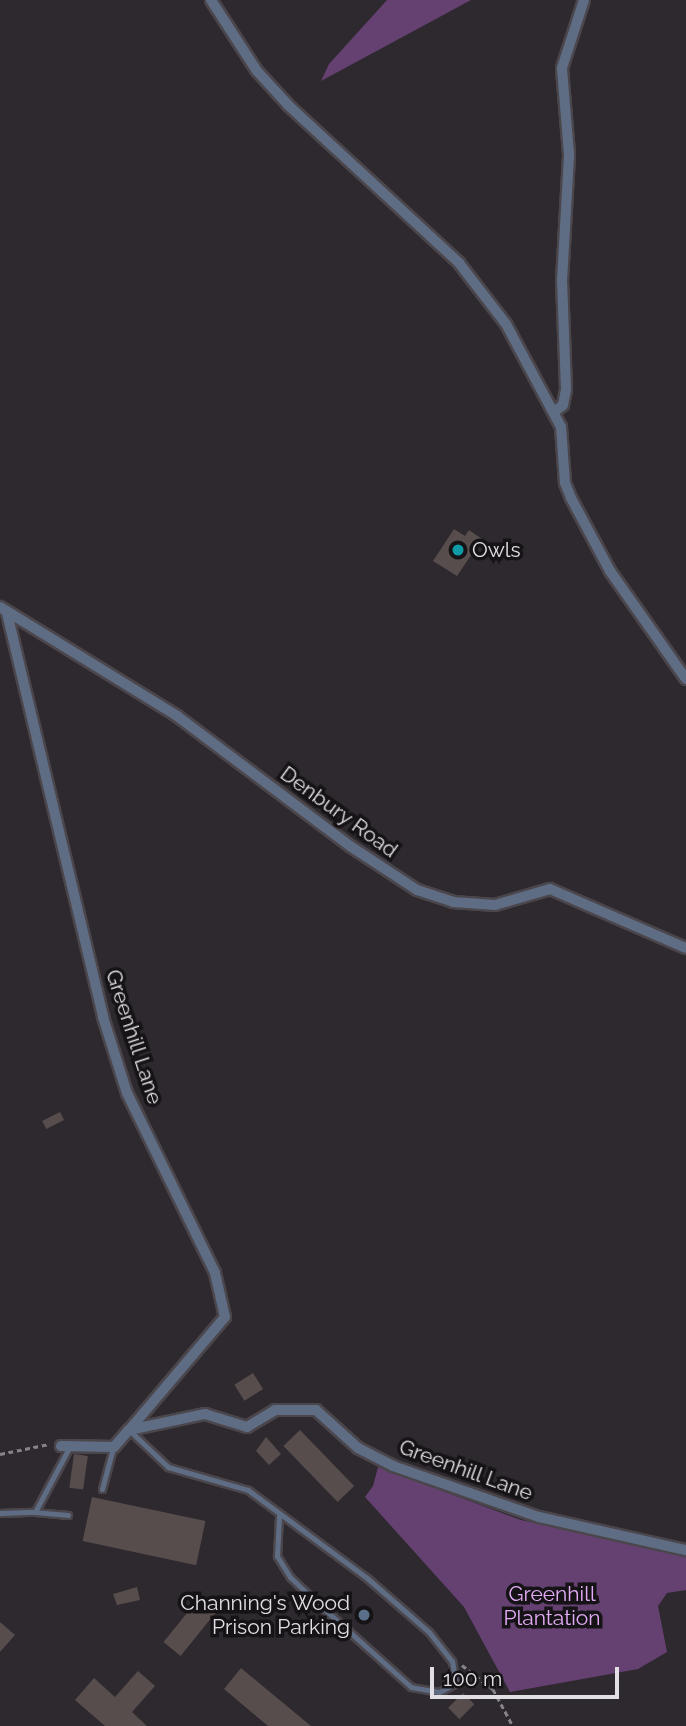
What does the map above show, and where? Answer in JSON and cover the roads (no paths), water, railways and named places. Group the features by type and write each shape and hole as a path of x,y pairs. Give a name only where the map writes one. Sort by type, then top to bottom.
{"street":[{"path":"211,0 257,71 288,106 458,263 506,324 554,412 571,498 610,571 686,679"},
{"path":"554,412 563,405 566,389 562,281 569,154 562,68 584,0"},
{"name":"Denbury Road","path":"4,610 177,716 350,846 417,890 453,902 495,905 550,889 686,948"},
{"name":"Greenhill Lane","path":"4,610 103,1017 127,1093 215,1273 225,1317 114,1447"},
{"name":"Greenhill Lane","path":"129,1430 205,1414 247,1427 275,1410 316,1410 358,1448 393,1466 539,1517 686,1550"},
{"path":"61,1445 114,1447"}],"lane":[{"path":"129,1430 168,1467 248,1490 279,1516 367,1578 429,1632 452,1661 456,1683 439,1692 411,1687 290,1577 277,1556 279,1516"},
{"path":"34,1512 61,1445"},
{"path":"102,1489 114,1447"},
{"path":"0,1513 68,1515"}],"place":[{"name":"Owls","path":"458,550"},
{"name":"Channing's Wood Prison Parking","path":"364,1615"}],"park label":[{"name":"Greenhill Plantation","path":"552,1606"}]}
